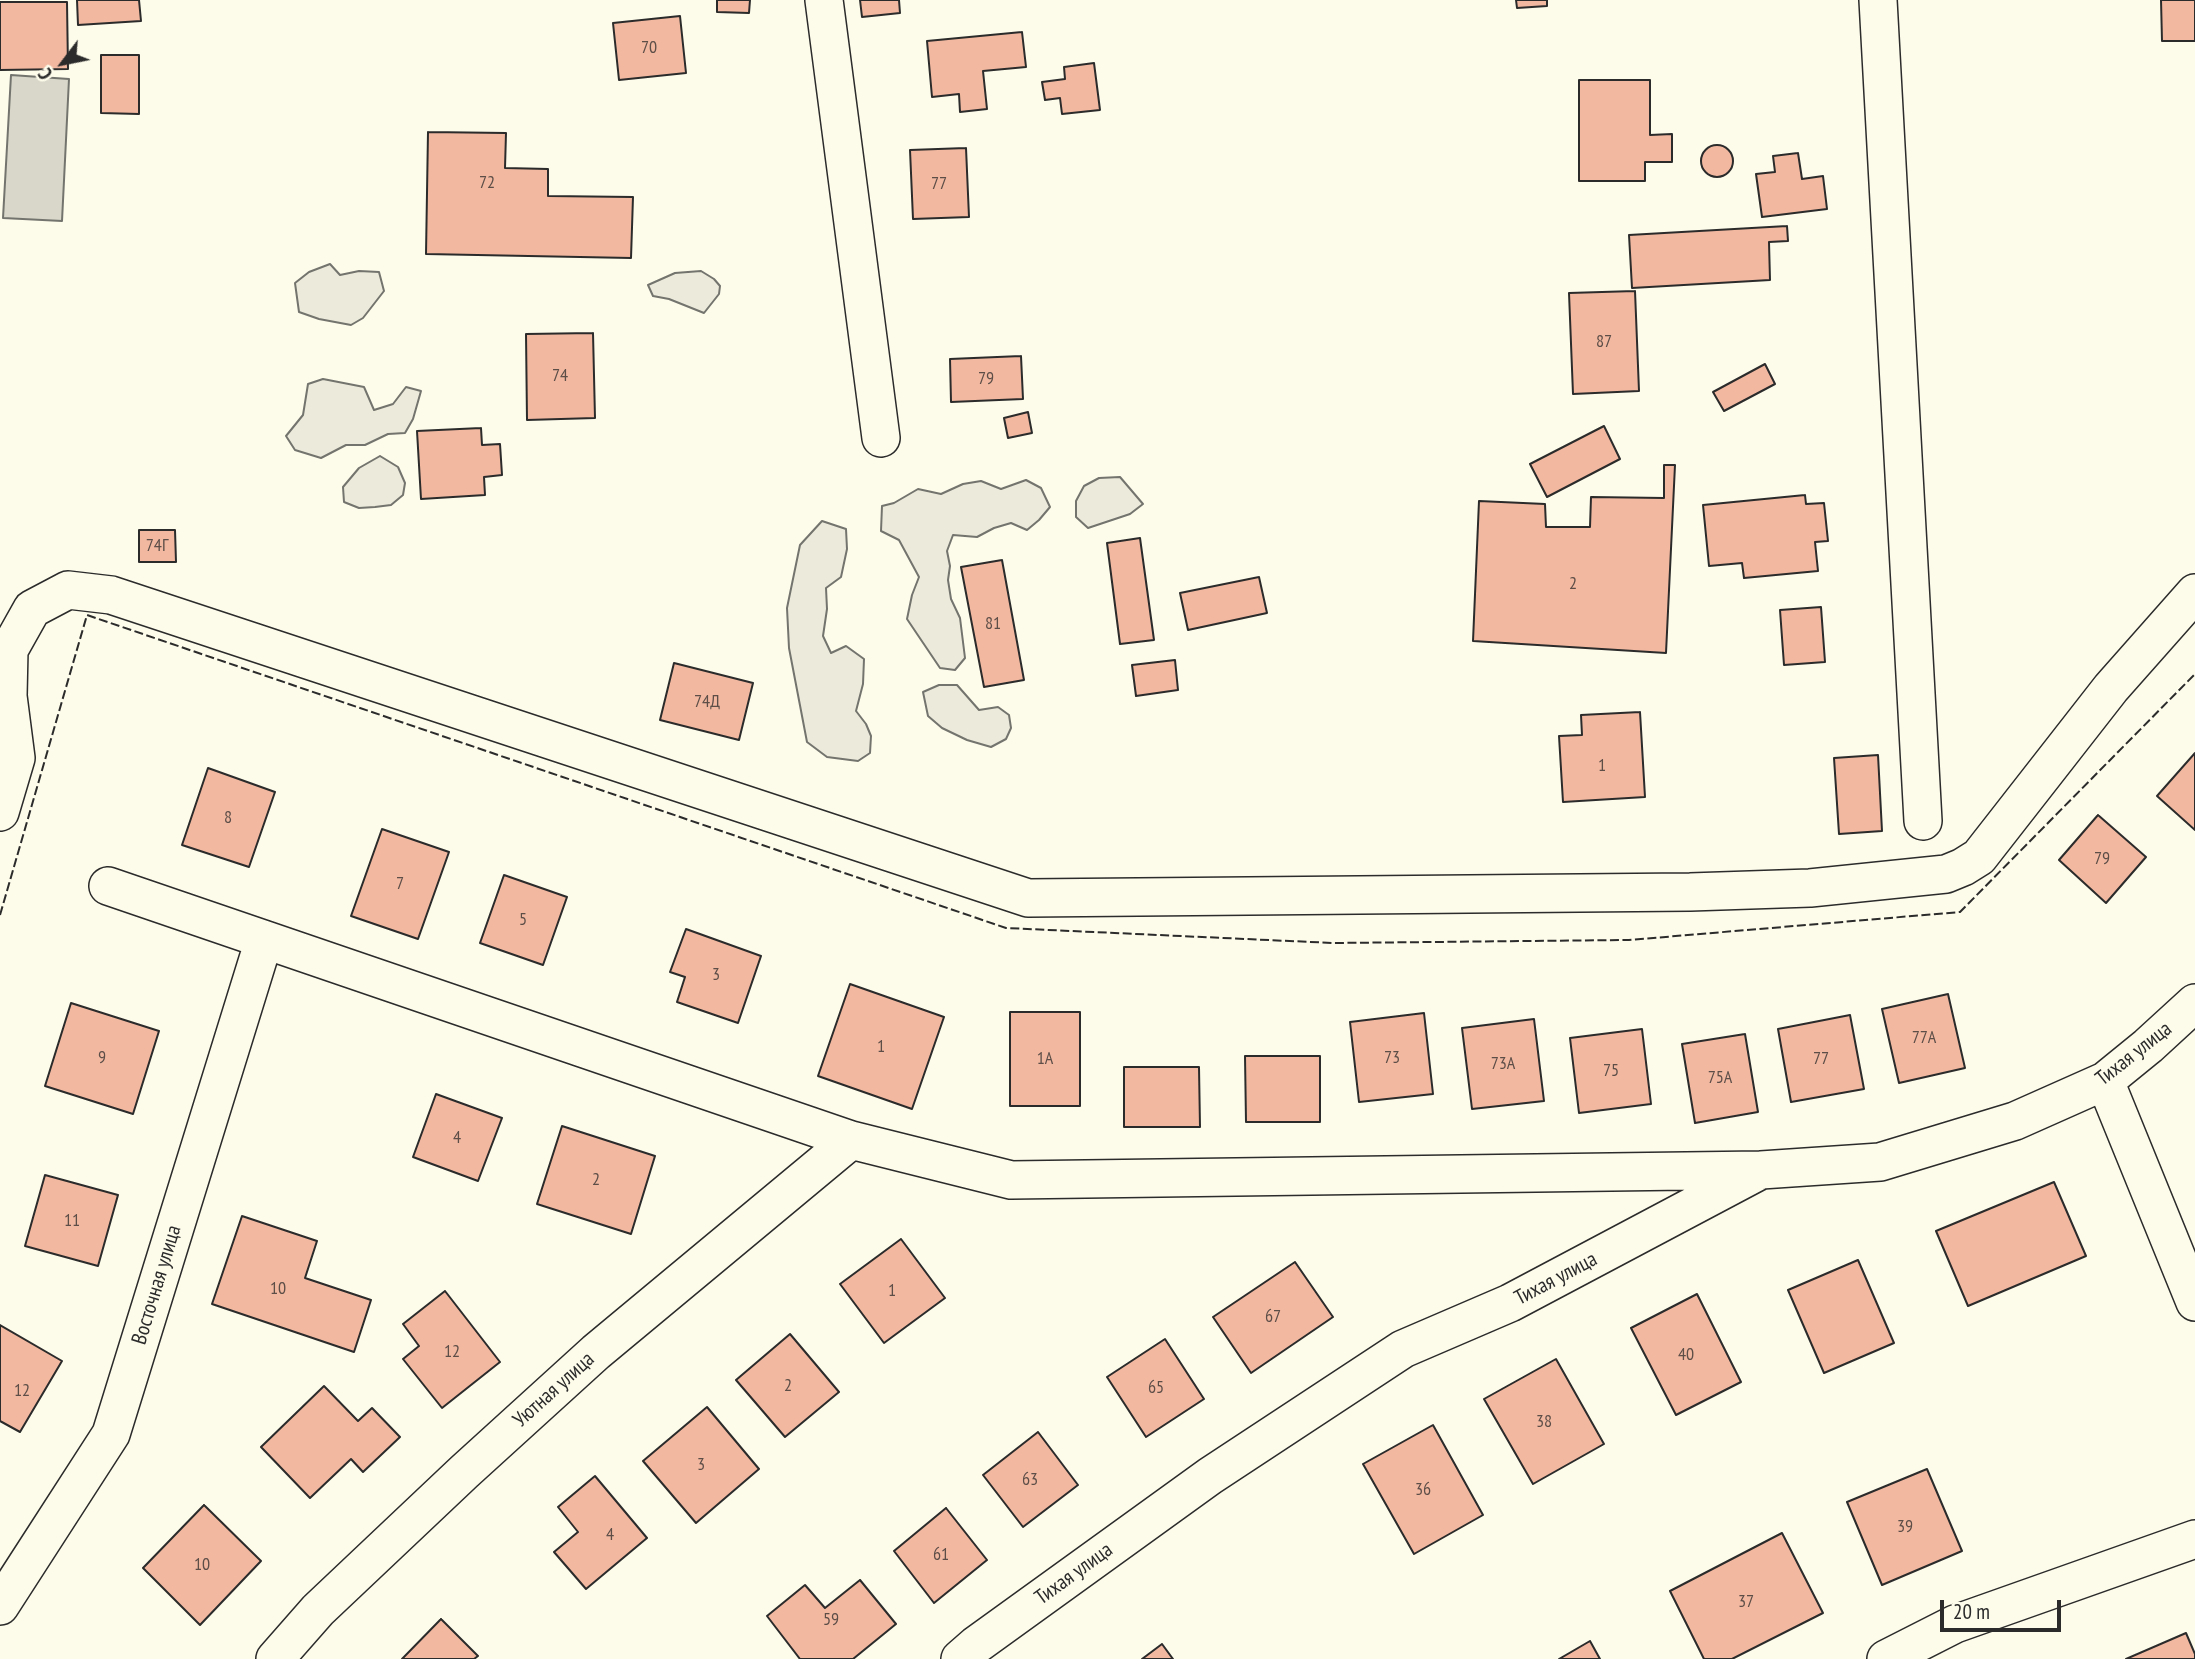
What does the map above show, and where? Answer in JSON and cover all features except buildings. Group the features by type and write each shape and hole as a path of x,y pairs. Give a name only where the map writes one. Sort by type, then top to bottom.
{"street":[{"path":"824,0 881,438"},
{"path":"1878,0 1923,821"},
{"path":"0,812 16,758 8,696 9,650 32,609 68,590 124,599 1028,898 1589,893 1725,889 1753,891 1810,888 1946,874 1979,857 2111,688 2195,593"},
{"path":"107,886 851,1140 1011,1180 1761,1170"},
{"name":"Восточная улица","path":"0,1606 111,1434 264,940"},
{"name":"Тихая улица","path":"960,1659 1210,1476 1402,1349 1510,1303 1761,1170 1880,1162 2015,1121 2105,1081 2195,1003"},
{"path":"2105,1081 2195,1302"},
{"name":"Уютная улица","path":"275,1659 318,1610 585,1362 851,1140"},
{"path":"1886,1659 1955,1623 2195,1539"}],"shaded area":[{"path":"11,75 69,79 62,221 3,218"},
{"path":"330,264 340,275 359,271 379,272 384,291 363,318 351,325 299,312 295,283 309,272"},
{"path":"701,271 720,286 719,294 704,313 669,299 653,296 648,285 675,273"},
{"path":"323,379 364,387 374,410 393,404 406,387 421,391 413,419 405,433 388,434 365,445 346,445 321,458 295,450 286,436 303,415 308,384"},
{"path":"380,456 398,467 405,483 403,495 391,505 375,507 359,508 344,502 343,487 359,468"},
{"path":"1120,477 1143,504 1130,514 1088,528 1076,517 1076,501 1084,486 1099,478"},
{"path":"1026,480 1041,488 1050,507 1027,530 1011,523 977,537 953,535 947,551 950,566 948,580 951,599 960,618 965,658 955,670 940,668 907,619 919,577 899,540 881,531 882,506 894,503 918,489 941,494 963,484 981,481 1001,489"},
{"path":"822,521 846,529 847,549 841,577 826,588 827,609 823,636 831,653 846,646 864,659 863,684 856,711 871,736 870,753 858,761 827,757 807,742 789,648 787,608 800,545"},
{"path":"939,685 957,685 979,710 998,707 1009,715 1011,728 1006,739 991,747 967,740 942,728 928,716 923,692"}],"fence":[{"path":"0,915 87,615 1006,928 1333,943 1629,940 1960,912 2195,674"}]}
